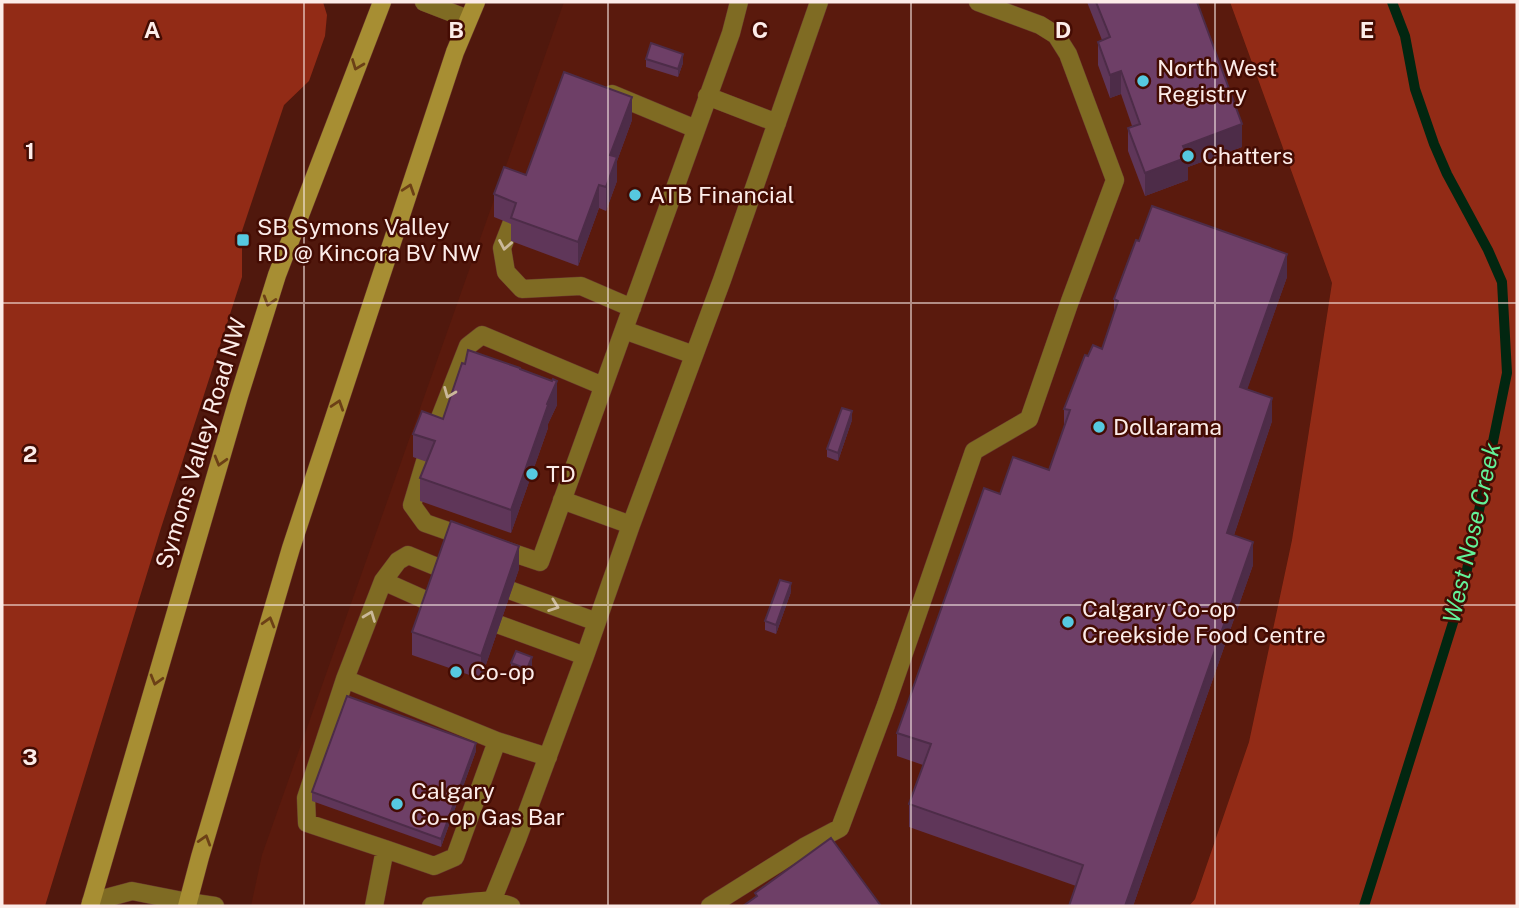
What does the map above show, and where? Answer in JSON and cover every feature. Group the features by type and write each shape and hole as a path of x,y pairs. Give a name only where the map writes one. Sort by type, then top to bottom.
{"main road":[{"name":"Symons Valley Road NW","path":"93,905 113,823 277,275 382,2"},
{"path":"188,904 291,548 391,240 472,10"}],"street":[{"path":"424,2 472,10"},
{"path":"603,386 482,335 468,345 432,438 412,505 425,523 540,562 731,33 739,2"},
{"path":"491,903 585,656 778,123 819,2"},
{"path":"710,906 804,847 840,828 886,705 974,451 1029,419 1115,180 1068,54 1056,35 1040,25 978,2"},
{"path":"600,89 695,129"},
{"path":"707,96 778,123"},
{"path":"526,186 502,248 506,272 522,289 581,286 632,308"},
{"path":"624,330 694,355"},
{"path":"562,500 631,525"},
{"path":"442,569 408,555 398,561 383,581 345,680 306,799 307,823 434,866 455,857 497,741"},
{"path":"383,581 430,602"},
{"path":"512,591 597,622"},
{"path":"500,625 585,656"},
{"path":"345,680 497,741 548,757"},
{"path":"374,906 385,849"},
{"path":"93,905 132,891 188,904 215,906"},
{"path":"431,906 491,903 511,906"}],"shaded area":[{"path":"2,2 323,2 327,15 325,36 309,81 284,105 242,231 242,277 161,528 45,906 2,906"},
{"path":"564,2 1230,2 1332,283 1292,540 1249,742 1195,899 1189,906 251,906 262,855"},
{"path":"1230,2 1517,2 1517,906 1189,906 1195,899 1249,742 1292,540 1332,283"}],"building":[{"path":"1096,2 1197,2 1242,124 1183,146 1188,157 1145,173 1128,128 1140,124 1121,71 1110,75 1098,42 1110,37"},
{"path":"651,43 683,54 678,69 646,59"},
{"path":"564,72 632,97 610,155 617,157 606,187 599,185 578,242 511,218 516,203 494,194 504,167 526,175"},
{"path":"1152,206 1287,254 1240,387 1272,398 1227,533 1253,542 1125,906 1069,906 1083,865 909,804 931,744 897,733 984,488 1000,494 1013,457 1049,470 1070,410 1064,409 1085,355 1088,356 1093,345 1102,349 1118,301 1114,299"},
{"path":"468,350 557,381 511,510 420,478 435,441 413,434 422,411 443,419"},
{"path":"842,408 852,411 838,453 827,449"},
{"path":"451,521 519,546 481,656 412,632"},
{"path":"780,580 791,583 776,625 765,621"},
{"path":"516,651 532,657 527,669 511,663"},
{"path":"347,696 476,743 441,839 312,792"},
{"path":"831,838 881,906 743,906 757,896 755,893"}],"waterway":[{"name":"West Nose Creek","path":"1364,906 1462,594 1507,373 1502,282 1434,144 1415,89 1405,36 1392,2"}],"place":[{"name":"North West Registry","path":"1143,81"},
{"name":"Chatters","path":"1188,156"},
{"name":"ATB Financial","path":"635,195"},
{"name":"SB Symons Valley RD @ Kincora BV NW","path":"243,240"},
{"name":"Dollarama","path":"1099,427"},
{"name":"TD","path":"532,474"},
{"name":"Calgary Co-op Creekside Food Centre","path":"1068,622"},
{"name":"Co-op","path":"456,672"},
{"name":"Calgary Co-op Gas Bar","path":"397,804"}]}
